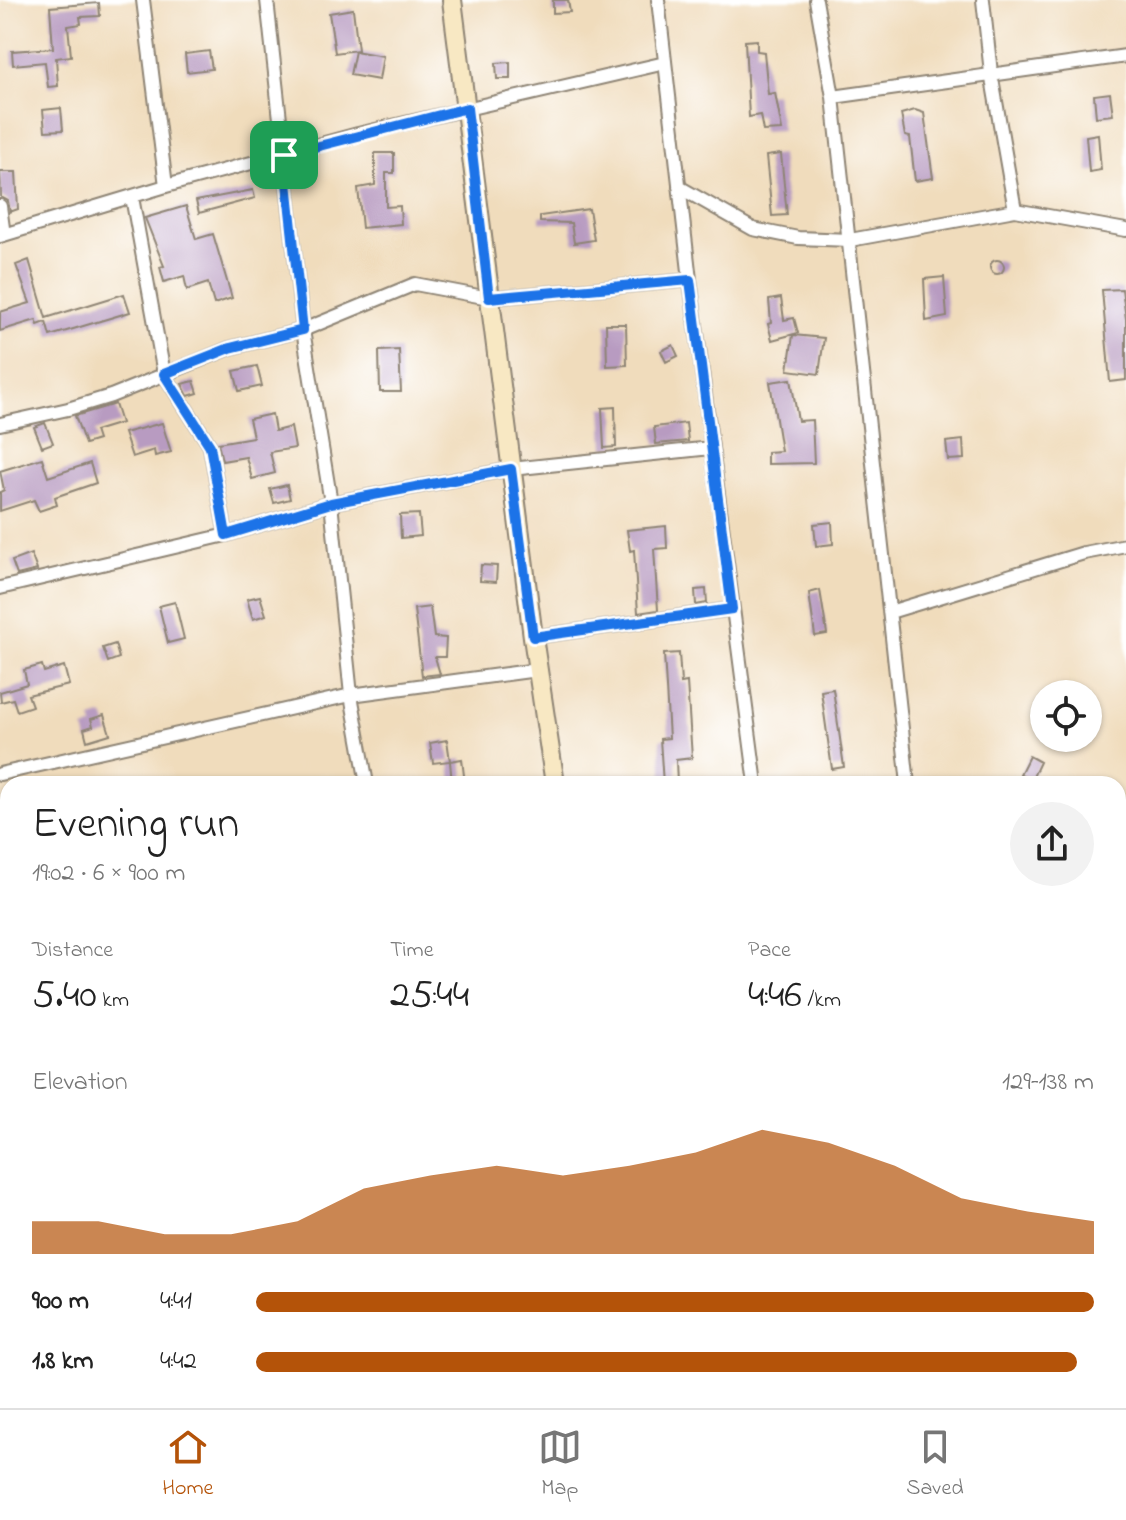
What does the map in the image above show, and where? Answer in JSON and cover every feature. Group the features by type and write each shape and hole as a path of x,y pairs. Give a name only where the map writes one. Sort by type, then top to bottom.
{"street":[{"path":"143,0 166,186"},
{"path":"267,0 303,330 331,503 351,695 366,776"},
{"path":"452,0 537,670 554,776"},
{"path":"658,0 690,280 755,776"},
{"path":"816,0 833,97 850,240 907,776"},
{"path":"983,0 991,73 1015,210"},
{"path":"833,97 1126,56"},
{"path":"0,206 2,235 284,155 467,108 665,63"},
{"path":"679,187 753,229 798,238 850,240 1015,210 1126,230"},
{"path":"132,197 164,374 210,446 226,535"},
{"path":"0,424 111,396 230,348 303,330 415,284 489,298 690,280"},
{"path":"0,588 226,535 331,503 511,469 711,448"},
{"path":"890,612 1084,553 1126,545"},
{"path":"533,637 732,609"},
{"path":"0,774 351,695 537,670"}],"building":[{"path":"553,0 568,0 570,12 553,13"},
{"path":"99,3 100,16 80,17 81,24 68,26 71,56 56,58 58,86 48,87 45,62 13,65 12,51 53,48 50,7"},
{"path":"353,9 358,50 335,53 329,13"},
{"path":"757,40 757,51 764,52 768,94 775,93 782,130 763,131 760,115 749,117 745,41"},
{"path":"209,51 212,69 187,72 185,54"},
{"path":"355,51 383,56 379,80 350,75"},
{"path":"510,62 510,79 497,79 496,63"},
{"path":"1110,93 1113,115 1096,117 1094,95"},
{"path":"61,108 63,130 45,131 43,110"},
{"path":"915,110 924,113 933,178 915,181 910,137 905,136 901,114"},
{"path":"1098,134 1101,170 1089,172 1086,136"},
{"path":"375,153 394,153 394,173 386,173 386,207 400,206 401,224 362,228 358,188 375,185"},
{"path":"781,154 787,215 772,216 766,156"},
{"path":"0,172 16,172 18,209 10,212 8,201 1,197"},
{"path":"253,190 255,198 199,213 196,201"},
{"path":"186,206 196,239 213,234 232,298 214,304 208,283 187,290 184,276 164,282 160,267 164,266 145,218"},
{"path":"589,209 594,240 574,243 571,223 540,222 540,216"},
{"path":"29,260 46,318 124,294 130,312 50,336 46,322 38,325 36,320 0,331 0,312 30,303 16,265"},
{"path":"997,260 1004,267 997,274 990,267"},
{"path":"944,277 947,317 926,321 924,279"},
{"path":"1122,289 1126,319 1126,380 1110,382 1102,290"},
{"path":"781,298 784,320 794,318 798,333 772,340 768,324 771,323 769,300"},
{"path":"606,324 626,324 627,365 607,366"},
{"path":"793,335 824,338 819,374 788,370"},
{"path":"673,345 678,356 666,362 661,351"},
{"path":"399,350 401,392 380,392 379,351"},
{"path":"257,366 262,386 239,391 234,371"},
{"path":"791,379 798,421 812,420 814,463 767,464 767,452 781,451 770,382"},
{"path":"194,381 198,393 188,396 182,384"},
{"path":"115,404 121,423 95,431 98,440 85,444 75,416"},
{"path":"615,407 616,447 604,448 602,408"},
{"path":"272,414 275,431 291,427 295,448 270,452 275,473 252,479 246,457 222,461 218,443 253,437 249,419"},
{"path":"45,423 53,443 42,447 34,427"},
{"path":"162,423 171,452 155,456 154,450 132,457 124,433"},
{"path":"686,423 688,441 656,444 654,427"},
{"path":"963,440 964,459 948,460 946,442"},
{"path":"42,458 48,477 90,463 96,483 55,497 57,505 39,511 34,500 0,511 0,492 4,490 0,471"},
{"path":"287,485 290,499 274,503 270,489"},
{"path":"419,514 421,536 401,538 400,515"},
{"path":"832,522 833,544 816,546 814,524"},
{"path":"666,526 667,548 654,549 658,610 638,613 634,550 630,551 627,530"},
{"path":"31,554 37,570 17,575 12,561"},
{"path":"481,565 497,566 496,582 480,581"},
{"path":"706,589 707,603 696,605 695,590"},
{"path":"820,590 827,634 815,636 809,593"},
{"path":"260,596 266,615 253,619 247,599"},
{"path":"175,602 184,639 168,643 159,606"},
{"path":"430,607 434,637 446,638 445,657 435,657 440,674 422,676 414,609"},
{"path":"115,644 119,658 108,662 103,648"},
{"path":"679,653 681,683 687,682 692,758 676,760 677,776 662,776 660,739 669,738 664,654"},
{"path":"42,665 44,672 64,666 69,685 28,695 32,706 17,711 13,699 1,702 0,692 27,684 24,670"},
{"path":"833,689 844,767 832,769 821,691"},
{"path":"104,715 110,734 87,741 84,729 93,726 91,719"},
{"path":"447,740 450,761 433,763 430,743"},
{"path":"1029,756 1040,762 1033,776 1020,774"},
{"path":"462,759 464,776 451,776 450,761"}],"route":[{"path":"467,108 489,298 690,280 732,609 533,637 511,469 331,503 226,535 210,446 164,374 230,348 303,330 284,155 467,108"}]}
